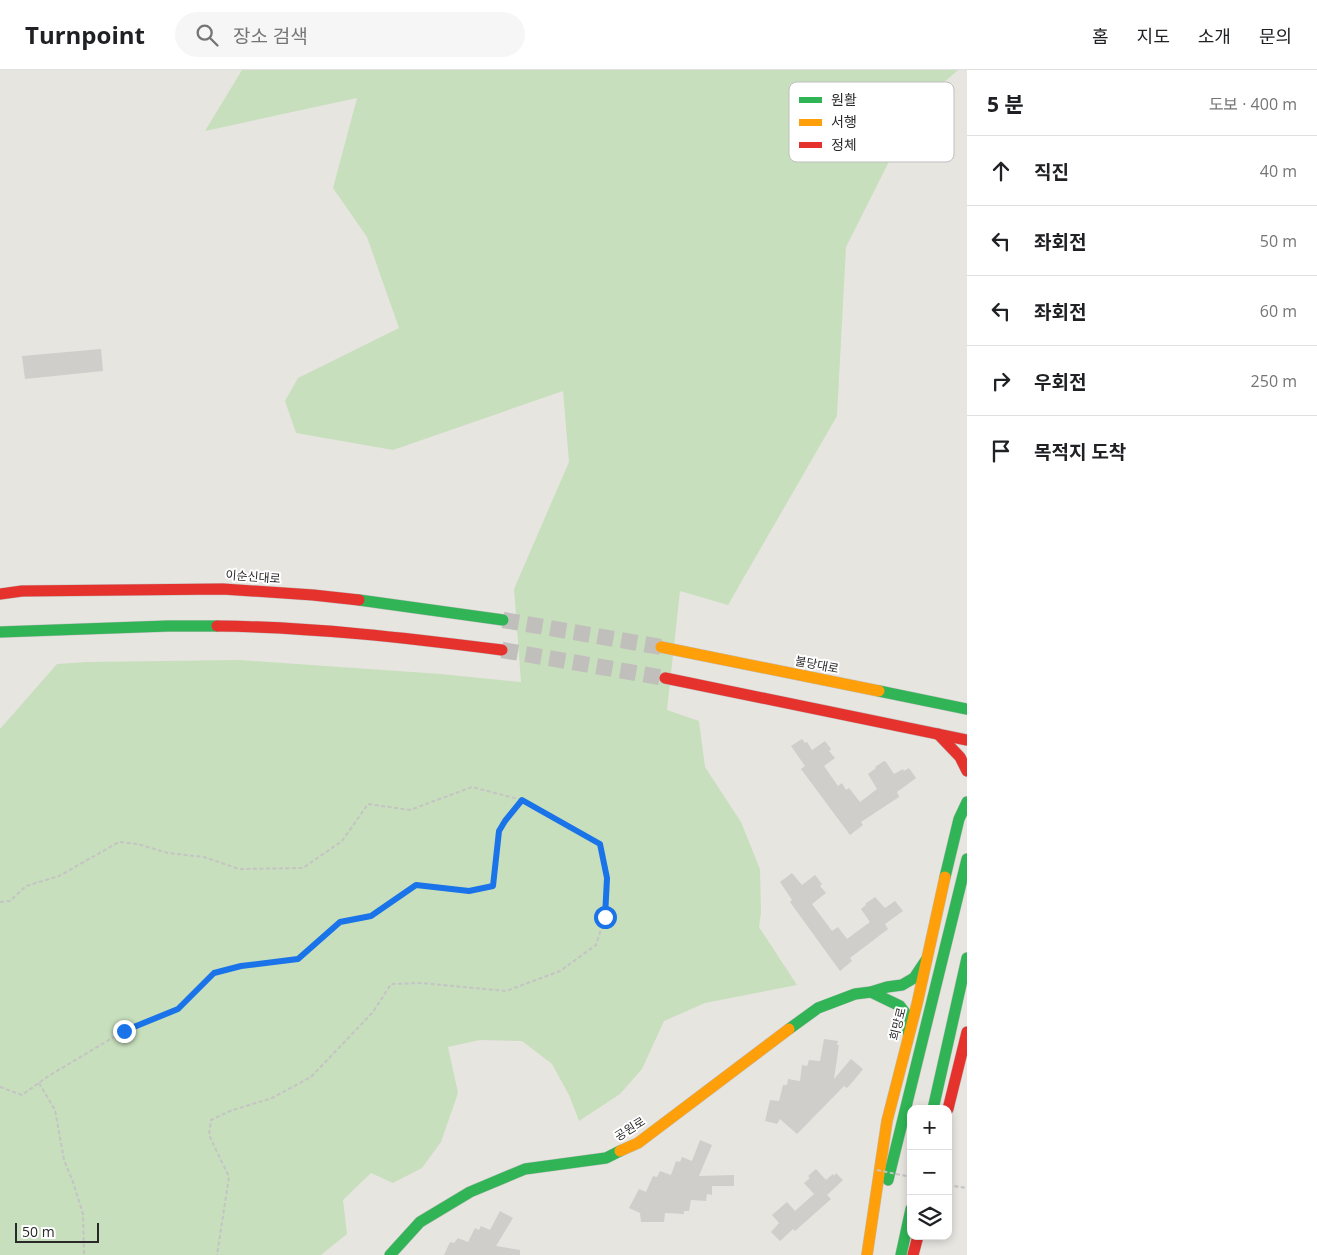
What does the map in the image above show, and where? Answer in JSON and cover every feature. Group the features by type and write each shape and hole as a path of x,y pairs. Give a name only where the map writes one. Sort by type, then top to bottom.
{"main road":[{"name":"이순신대로","path":"0,594 22,591 223,588 384,603 503,620"},
{"path":"0,632 168,626 266,627 399,637 502,650"},
{"name":"불당대로","path":"661,647 967,709"},
{"path":"665,678 967,740"},
{"path":"944,704 967,699"},
{"path":"938,734 960,757 967,771"},
{"name":"희망로","path":"868,1252 887,1121 909,1040 948,860 967,802"},
{"path":"868,1252 881,1208 967,859"},
{"path":"934,1105 967,958"},
{"name":"공원로","path":"390,1255 420,1222 470,1192 525,1169 606,1158 638,1143 818,1008 855,994 902,985 914,978 926,960"},
{"path":"871,992 900,1006 906,1014 909,1040"},
{"path":"949,1105 967,1032"},
{"path":"901,1255 907,1227"},
{"path":"913,1255 917,1240"}],"path":[{"path":"0,902 10,900 26,886 60,876 119,842 138,844 168,853 204,857 239,869 303,868 342,841 368,804 410,810 472,787 522,800 600,844 607,878 605,917 596,945 560,971 506,991 422,983 391,984 373,1012 311,1077 272,1098 230,1111 211,1120 209,1135 229,1177 216,1255"},
{"path":"0,1087 22,1096 39,1083 124,1031 178,1009 214,973 241,966 298,959 340,922 371,916 416,885 469,891 493,886 499,831 522,800"},
{"path":"39,1083 55,1110 64,1160 83,1214 84,1255"},
{"path":"877,1170 907,1176"},
{"path":"952,1185 967,1188"}],"green space":[{"path":"242,70 958,70 944,82 789,82 789,162 889,162 846,247 837,416 728,605 680,591 667,710 699,721 705,767 741,822 760,869 761,913 759,927 797,985 705,1003 664,1021 642,1069 620,1094 579,1121 569,1095 552,1064 522,1041 480,1040 448,1047 458,1093 441,1142 422,1168 393,1183 371,1173 343,1200 347,1234 321,1255 0,1255 0,729 57,664 239,660 441,674 521,682 514,589 569,462 563,391 393,450 296,433 285,401 298,378 399,328 367,237 333,188 357,98 205,131"}],"building":[{"path":"101,349 103,371 25,379 22,356"},
{"path":"802,739 805,743 807,742 812,750 825,741 831,749 829,751 835,758 824,766 838,786 842,783 846,790 849,788 860,802 877,789 868,774 884,761 894,774 909,768 916,778 897,792 899,797 861,822 863,825 850,835 801,769 805,766 791,746"},
{"path":"792,873 802,885 815,875 826,893 812,904 832,931 838,927 847,939 870,922 861,909 875,897 885,908 895,901 903,911 885,924 888,929 850,958 852,961 840,971 790,902 792,900 780,882"},
{"path":"824,1039 838,1041 837,1045 839,1045 834,1079 851,1059 863,1069 847,1088 844,1086 797,1134 780,1119 777,1124 765,1121 770,1100 779,1101 783,1085 787,1085 788,1079 800,1081 802,1065 807,1066 809,1060 820,1061"},
{"path":"700,1140 712,1145 699,1176 734,1175 734,1186 712,1186 712,1195 707,1194 706,1201 691,1200 689,1211 684,1211 684,1214 665,1213 664,1222 641,1222 640,1213 629,1208 639,1189 646,1192 653,1176 657,1177 660,1171 671,1175 676,1161 680,1162 682,1157 692,1161"},
{"path":"816,1169 826,1180 836,1173 843,1180 827,1195 831,1199 795,1231 793,1229 780,1241 771,1232 779,1223 772,1215 787,1202 795,1211 814,1194 804,1183 810,1178 808,1176"},
{"path":"500,1211 513,1218 496,1246 520,1250 520,1255 444,1255 450,1242 454,1243 458,1238 468,1242 475,1228 479,1230 481,1226 490,1230"}],"tunnel":[{"path":"503,620 661,647"},
{"path":"502,650 665,678"}],"traffic: fast":[{"path":"359,600 503,620"},
{"path":"0,632 217,626"},
{"path":"879,691 967,709"},
{"path":"945,877 959,819 967,802"},
{"path":"888,1180 967,859"},
{"path":"934,1105 967,958"},
{"path":"789,1029 818,1008 855,994 902,985 914,978 926,960"},
{"path":"871,992 900,1006 906,1014 908,1032"},
{"path":"390,1255 420,1222 470,1192 525,1169 606,1158 620,1151"},
{"path":"901,1255 907,1227"}],"traffic: slow":[{"path":"661,647 879,691"},
{"path":"867,1255 887,1121 917,1004 945,877"},
{"path":"620,1151 638,1143 789,1029"}],"traffic: jam":[{"path":"0,594 22,591 223,589 359,600"},
{"path":"217,626 324,631 395,637 502,650"},
{"path":"665,678 967,740"},
{"path":"938,734 960,757 967,771"},
{"path":"949,1105 967,1032"},
{"path":"913,1255 917,1240"}],"route":[{"path":"124,1031 178,1009 214,973 241,966 298,959 340,922 371,916 416,885 469,891 493,886 499,831 522,800 600,844 607,878 605,917"}]}
